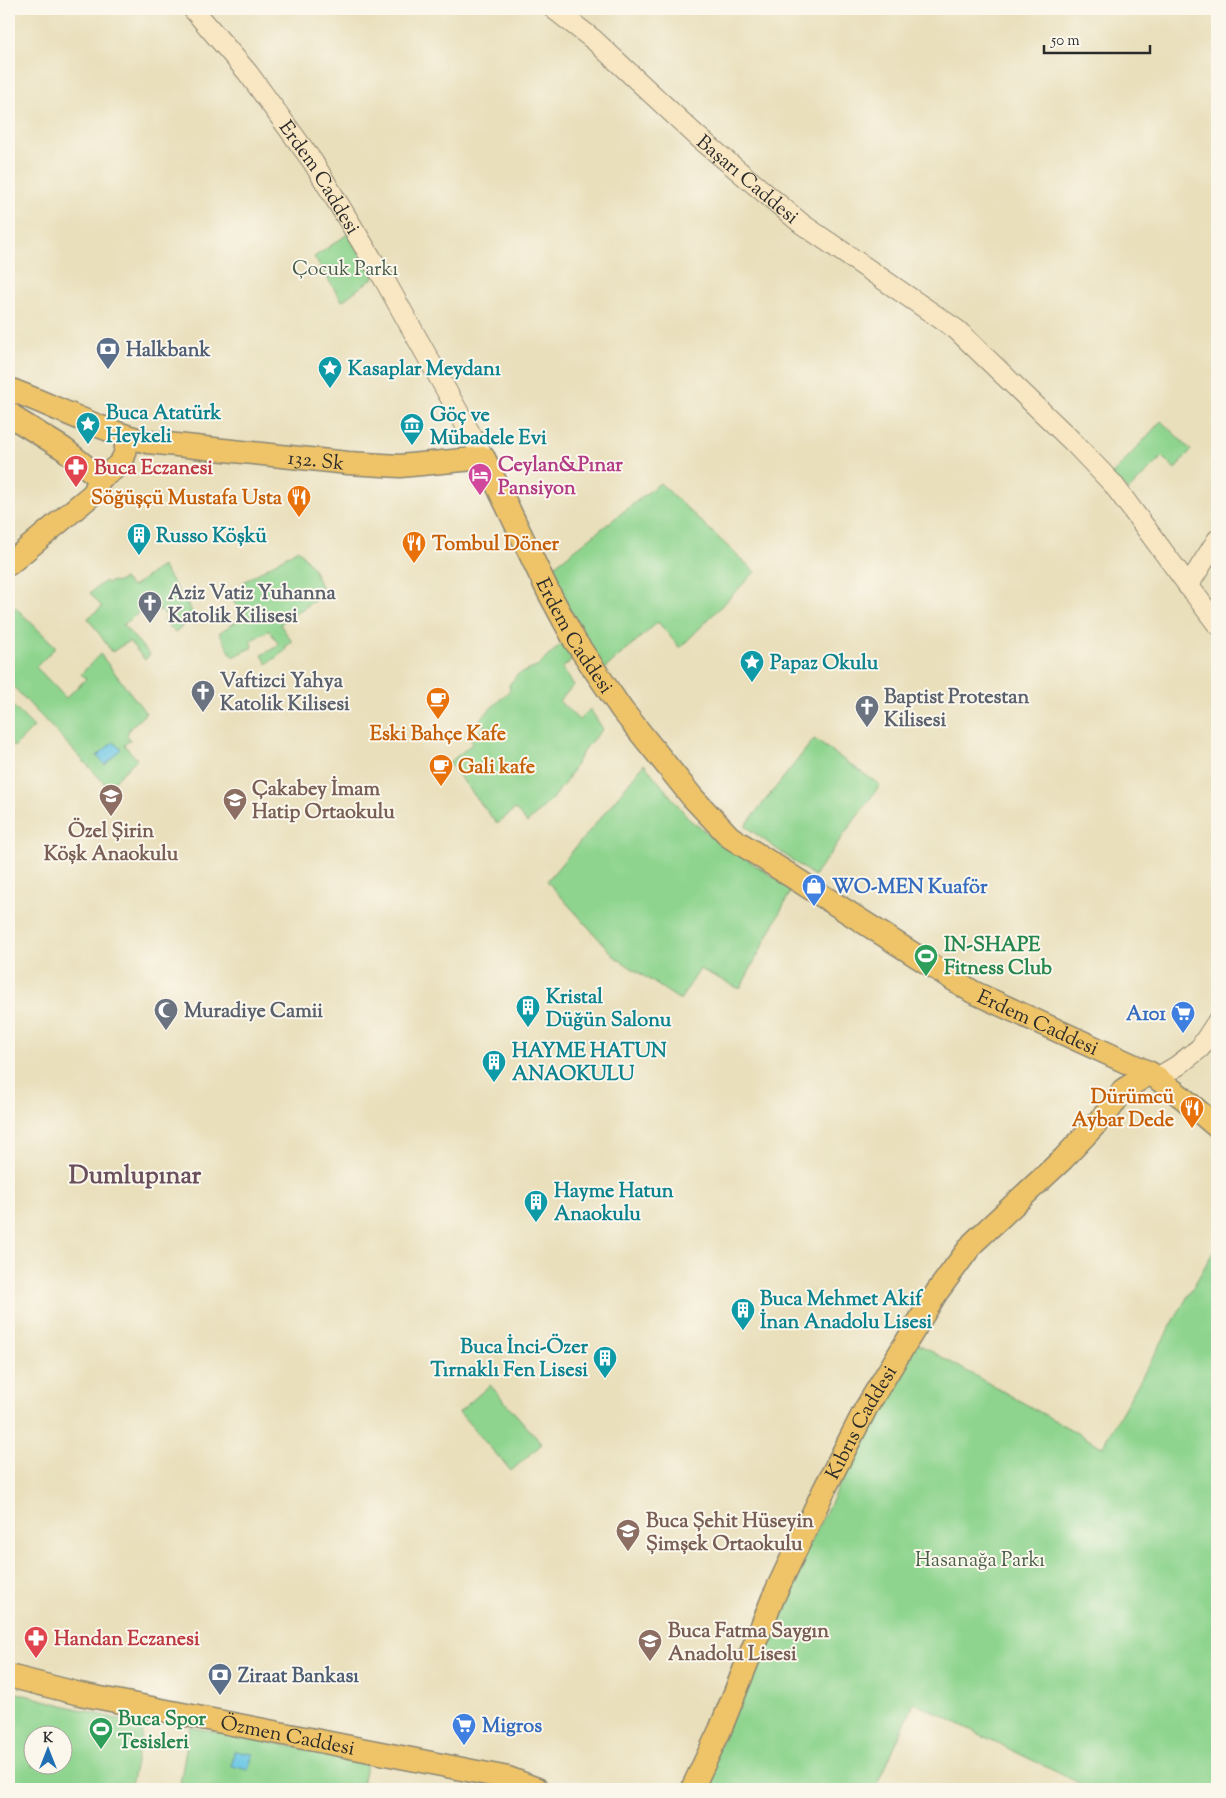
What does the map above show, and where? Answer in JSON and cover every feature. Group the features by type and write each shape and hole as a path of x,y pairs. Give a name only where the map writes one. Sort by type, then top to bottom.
{"main road":[{"path":"9,389 48,403 80,418 125,447 118,467 100,478 94,493 9,564"},
{"path":"9,413 64,449 100,478"},
{"path":"64,449 63,442 66,430 72,422 80,418"},
{"name":"132. Sk","path":"125,447 148,442 238,453 400,466 484,458"},
{"name":"Erdem Caddesi","path":"484,458 575,641 628,717 692,798 730,837 973,992 1189,1089 1217,1112"},
{"name":"Erdem Caddesi","path":"1157,1075 1217,1127"},
{"name":"Kıbrıs Caddesi","path":"692,1789 720,1730 773,1598 824,1490 866,1408 937,1292 973,1242 1063,1159 1110,1109 1123,1090 1157,1075"},
{"name":"Özmen Caddesi","path":"9,1676 80,1694 516,1780 537,1789"},
{"path":"516,1780 557,1789"}],"street":[{"name":"Erdem Caddesi","path":"193,9 248,73 313,162 384,279 484,458"},
{"name":"Başarı Caddesi","path":"554,9 594,40 698,137 802,224 957,330 1072,441 1113,484 1217,624"},
{"path":"1188,586 1217,540"},
{"path":"1157,1075 1192,1039 1215,1024"}],"green space":[{"name":"Çocuk Parkı","path":"348,234 374,277 342,301 314,257"},
{"path":"1161,421 1191,450 1175,469 1162,457 1129,490 1111,476"},
{"path":"660,483 755,572 680,648 658,622 602,671 549,570"},
{"path":"298,549 313,568 324,594 280,624 292,642 285,647 286,650 267,664 262,655 279,645 269,630 250,641 253,647 233,657 219,633 243,617 232,599 246,590 242,583"},
{"path":"162,566 195,616 175,632 164,620 167,616 160,610 158,611 154,608 150,611 146,607 123,625 150,655 145,660 129,641 112,652 88,618 102,607 90,593 105,581 107,583 114,581 116,583 124,579 132,587"},
{"path":"15,607 56,647 36,667 66,698 86,679 81,674 100,654 146,713 130,728 127,735 130,740 124,745 137,759 108,787 9,682 9,611"},
{"path":"561,644 576,657 562,668 574,685 559,701 579,720 590,709 603,729 585,748 567,780 554,797 527,823 515,809 497,824 449,763 473,743 470,740 485,726 479,720 510,690 509,685 518,674 537,667"},
{"path":"9,702 34,727 14,747 9,742"},
{"path":"814,739 880,785 814,876 745,826"},
{"path":"644,764 691,821 792,889 740,989 700,969 680,1000 615,957 547,881"},
{"name":"Hasanağa Parkı","path":"1217,1245 1217,1789 1091,1789 914,1702 876,1789 702,1789 775,1610 834,1496 871,1416 913,1341 1102,1447"},
{"path":"490,1385 542,1444 511,1471 459,1412"},
{"name":"Buca Spor Tesisleri","path":"9,1691 144,1726 130,1789 9,1789"},
{"path":"190,1727 367,1761 361,1789 179,1789"}],"water":[{"path":"113,742 121,749 105,765 97,756"},
{"path":"234,1751 253,1754 248,1770 232,1766"}],"place":[{"name":"Halkbank","path":"108,370"},
{"name":"Kasaplar Meydanı","path":"330,389"},
{"name":"Buca Atatürk Heykeli","path":"88,445"},
{"name":"Göç ve Mübadele Evi","path":"412,446"},
{"name":"Buca Eczanesi","path":"76,488"},
{"name":"Ceylan&Pınar Pansiyon","path":"480,496"},
{"name":"Söğüşçü Mustafa Usta","path":"299,518"},
{"name":"Russo Köşkü","path":"139,556"},
{"name":"Tombul Döner","path":"414,564"},
{"name":"Aziz Vatiz Yuhanna Katolik Kilisesi","path":"150,624"},
{"name":"Papaz Okulu","path":"752,683"},
{"name":"Vaftizci Yahya Katolik Kilisesi","path":"203,713"},
{"name":"Eski Bahçe Kafe","path":"438,720"},
{"name":"Baptist Protestan Kilisesi","path":"867,728"},
{"name":"Gali kafe","path":"441,787"},
{"name":"Özel Şirin Köşk Anaokulu","path":"111,817"},
{"name":"Çakabey İmam Hatip Ortaokulu","path":"235,821"},
{"name":"WO-MEN Kuaför","path":"814,907"},
{"name":"IN-SHAPE Fitness Club","path":"926,977"},
{"name":"Kristal Düğün Salonu","path":"528,1028"},
{"name":"Muradiye Camii","path":"166,1031"},
{"name":"A101","path":"1183,1034"},
{"name":"HAYME HATUN ANAOKULU","path":"494,1083"},
{"name":"Dürümcü Aybar Dede","path":"1192,1129"},
{"name":"Hayme Hatun Anaokulu","path":"536,1223"},
{"name":"Buca Mehmet Akif İnan Anadolu Lisesi","path":"743,1331"},
{"name":"Buca İnci-Özer Tırnaklı Fen Lisesi","path":"605,1379"},
{"name":"Buca Şehit Hüseyin Şimşek Ortaokulu","path":"628,1552"},
{"name":"Handan Eczanesi","path":"36,1659"},
{"name":"Buca Fatma Saygın Anadolu Lisesi","path":"650,1662"},
{"name":"Ziraat Bankası","path":"220,1696"},
{"name":"Migros","path":"464,1746"},
{"name":"Buca Spor Tesisleri","path":"101,1750"}],"district":[{"name":"Dumlupınar","path":"135,1174"}]}
